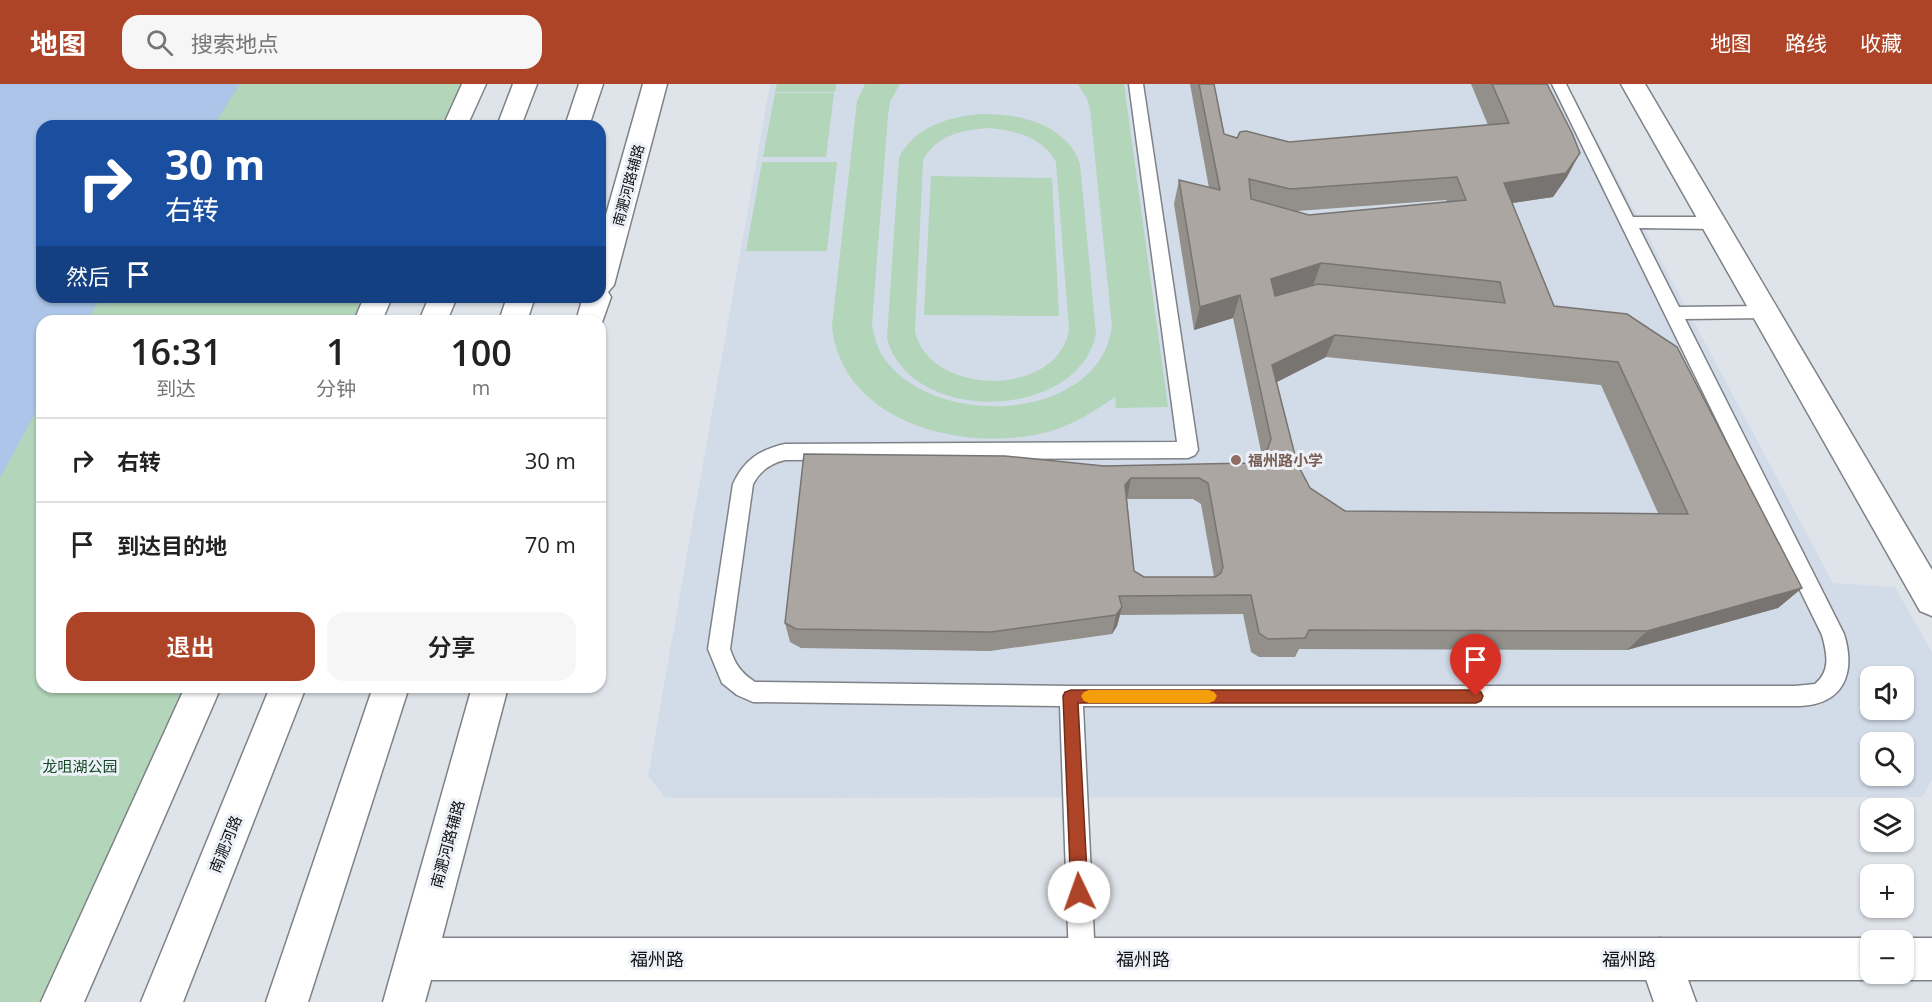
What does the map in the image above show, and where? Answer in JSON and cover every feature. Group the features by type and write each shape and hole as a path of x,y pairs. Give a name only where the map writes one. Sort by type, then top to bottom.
{"street":[{"path":"458,120 474,84"},
{"path":"511,120 525,84"},
{"path":"579,120 591,84"},
{"name":"南淝河路辅路","path":"606,263 655,84"},
{"path":"1633,84 1932,601"},
{"path":"62,1002 200,693"},
{"name":"南淝河路","path":"162,1002 286,693"},
{"path":"287,1002 390,693"},
{"name":"南淝河路辅路","path":"404,1002 488,693"},
{"name":"福州路","path":"416,959 1860,959"},
{"path":"1660,959 1675,1002"},
{"path":"1914,959 1932,959"}],"lane":[{"path":"1136,84 1188,450 785,452 767,456 752,468 743,484 719,649 725,668 735,683 753,692 1071,696 1786,696 1807,695 1824,690 1834,676 1838,663 1838,649 1833,634 1559,84"},
{"path":"1628,222 1713,223"},
{"path":"1673,314 1765,312"},
{"path":"1071,696 1082,959"}],"shaded area":[{"name":"福州路小学","path":"770,84 1567,84 1833,583 1895,587 1932,652 1932,780 1922,797 666,798 648,776"}],"green space":[{"name":"龙咀湖公园","path":"0,84 474,84 458,120 36,120 36,303 376,303 370,315 36,315 36,693 200,693 62,1002 0,1002"},
{"path":"777,84 836,84 835,92 775,92"},
{"path":"865,84 900,84 890,102 888,115 872,324 879,350 907,381 939,397 975,405 1012,405 1048,398 1078,382 1101,358 1112,326 1090,109 1078,84 1124,84 1168,407 1116,408 1115,397 1076,421 1051,431 1019,437 984,438 949,434 915,425 884,409 859,388 841,360 832,326 857,101"},
{"path":"775,93 834,93 826,157 763,157"},
{"path":"980,114 1010,116 1039,124 1053,130 1074,150 1080,164 1096,334 1082,363 1058,384 1027,397 992,402 957,398 926,386 901,366 887,338 899,158 913,138 923,131 944,121","holes":["998,129 1018,133 1036,141 1044,146 1056,162 1069,329 1060,351 1043,367 1021,377 995,381 968,378 945,369 926,354 915,332 923,161 934,145 960,132"]},
{"path":"762,162 837,162 827,251 746,251"},
{"path":"931,176 1052,178 1059,316 924,315"}],"water":[{"path":"0,84 240,84 217,120 36,120 36,303 98,303 90,315 36,315 36,412 0,478"}],"building":[{"path":"1199,84 1214,84 1224,134 1237,138 1240,132 1246,131 1289,142 1509,123 1492,84 1547,84 1580,153 1566,173 1504,183 1554,306 1627,314 1677,347 1802,588 1647,631 1309,630 1305,638 1268,639 1259,633 1251,595 1119,596 1122,607 1116,615 991,632 796,629 785,623 804,454 1005,456 1104,466 1249,463 1260,458 1268,448 1271,439 1240,295 1200,307 1179,180 1220,190","holes":["1457,177 1466,200 1309,215 1251,199 1249,179 1290,189","1321,263 1500,282 1505,303 1318,284 1275,296 1271,279","1335,335 1618,362 1688,514 1345,511 1310,488 1297,463 1272,365","1131,478 1199,478 1208,483 1223,567 1221,573 1215,577 1144,577 1134,571 1125,485"]}],"slow traffic":[{"path":"1089,696 1209,696"}],"place":[{"name":"福州路小学","path":"1236,460"}],"route":[{"path":"1079,892 1071,696 1476,696"}]}
